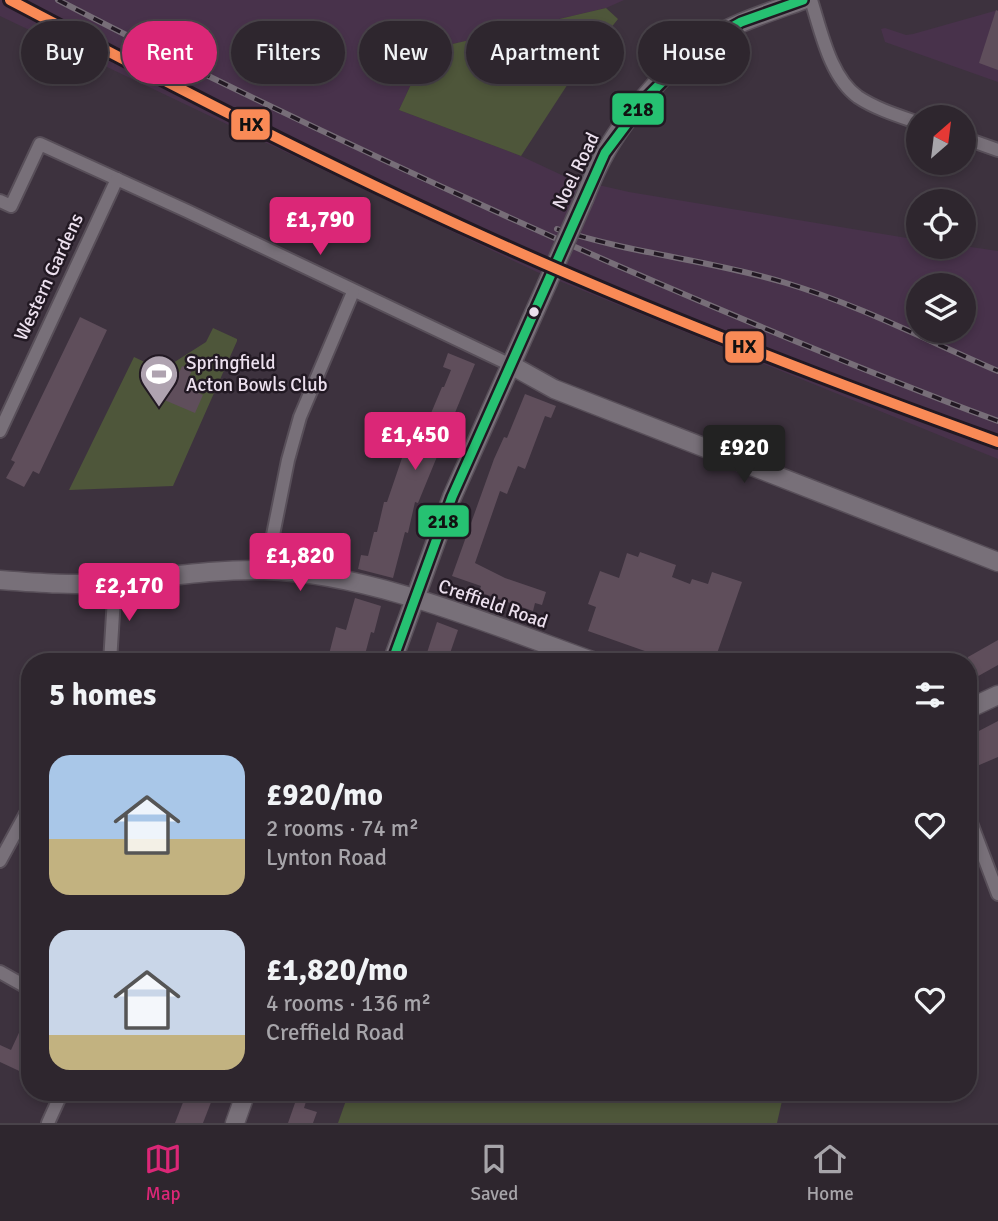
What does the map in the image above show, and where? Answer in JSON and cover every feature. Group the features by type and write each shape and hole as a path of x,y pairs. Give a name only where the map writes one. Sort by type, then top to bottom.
{"street":[{"name":"Noel Road","path":"395,653 452,497 605,153 628,120 673,68 698,46 741,22 803,0"},
{"path":"811,0 830,55 849,88 858,97 906,118"},
{"path":"976,142 998,150"},
{"path":"0,201 11,206 40,144 511,365 554,389 998,562"},
{"name":"Western Gardens","path":"0,431 117,178"},
{"path":"266,570 288,460 300,417 353,292"},
{"name":"Creffield Road","path":"0,580 76,584 193,572 266,570 315,575 379,588 416,599 569,653"},
{"path":"111,653 116,582"},
{"path":"977,705 998,695"},
{"path":"0,861 21,822"},
{"path":"977,839 998,894"},
{"path":"0,972 21,984"},
{"path":"48,1123 58,1101"},
{"path":"235,1123 243,1101"}],"shaded area":[{"path":"0,0 624,0 606,8 551,21 466,21 466,41 452,44 452,21 359,21 359,84 411,84 399,110 521,156 568,178 629,192 906,238 906,259 976,259 976,248 998,251 998,459 537,272 143,84 217,84 217,21 122,21 122,74 108,67 108,21 21,21 21,26 0,16"},
{"path":"998,10 998,82 885,42 881,29 913,34"}],"green space":[{"path":"606,8 618,19 616,21 551,21"},
{"path":"466,41 466,84 568,84 521,156 399,110 411,84 452,84 452,44"},
{"name":"Springfield Acton Bowls Club","path":"213,328 237,341 173,486 69,490 134,357 162,370 206,342"},
{"path":"346,1101 782,1101 777,1123 338,1123"}],"building":[{"path":"996,10 998,11 998,70 979,63"},
{"path":"80,317 107,330 39,474 33,471 24,487 6,478 15,462 11,460"},
{"path":"448,353 475,364 418,503 415,502 393,578 358,569 361,555 368,556 384,502 387,502 421,415 429,418 444,387 451,370 443,367"},
{"path":"182,366 192,370 185,387 203,395 195,413 162,399 171,375 177,378"},
{"path":"525,394 556,406 551,418 545,416 525,469 518,466 507,494 500,491 475,563 505,578 546,592 542,605 535,603 533,611 479,592 481,586 452,576 494,459 504,437 507,438"},
{"path":"640,552 676,565 672,577 690,584 692,579 708,584 712,572 742,582 717,653 650,653 588,631 596,607 588,604 600,571 619,578 627,553 638,557"},
{"path":"355,598 381,606 365,653 329,653 336,627 346,630"},
{"path":"437,622 458,630 450,653 427,653"},
{"path":"998,640 998,665 977,677 975,653"},
{"path":"998,721 998,757 977,766 977,732"},
{"path":"21,1028 21,1072 0,1062 0,1045 11,1050"},
{"path":"184,1101 212,1101 203,1123 175,1123"},
{"path":"289,1101 306,1101 304,1108 317,1112 313,1123 288,1123 295,1103"}],"railway":[{"path":"58,0 265,104 545,234 806,346 998,421"},
{"path":"557,229 614,245 729,268 786,283 867,313 998,371"}],"transit line":[{"name":"HX","path":"10,0 307,153 487,238 741,345 998,442"},
{"name":"218","path":"395,653 452,497 605,153 647,97 698,46 741,22 803,0"}],"place":[{"name":"Springfield Acton Bowls Club","path":"159,408"}]}
